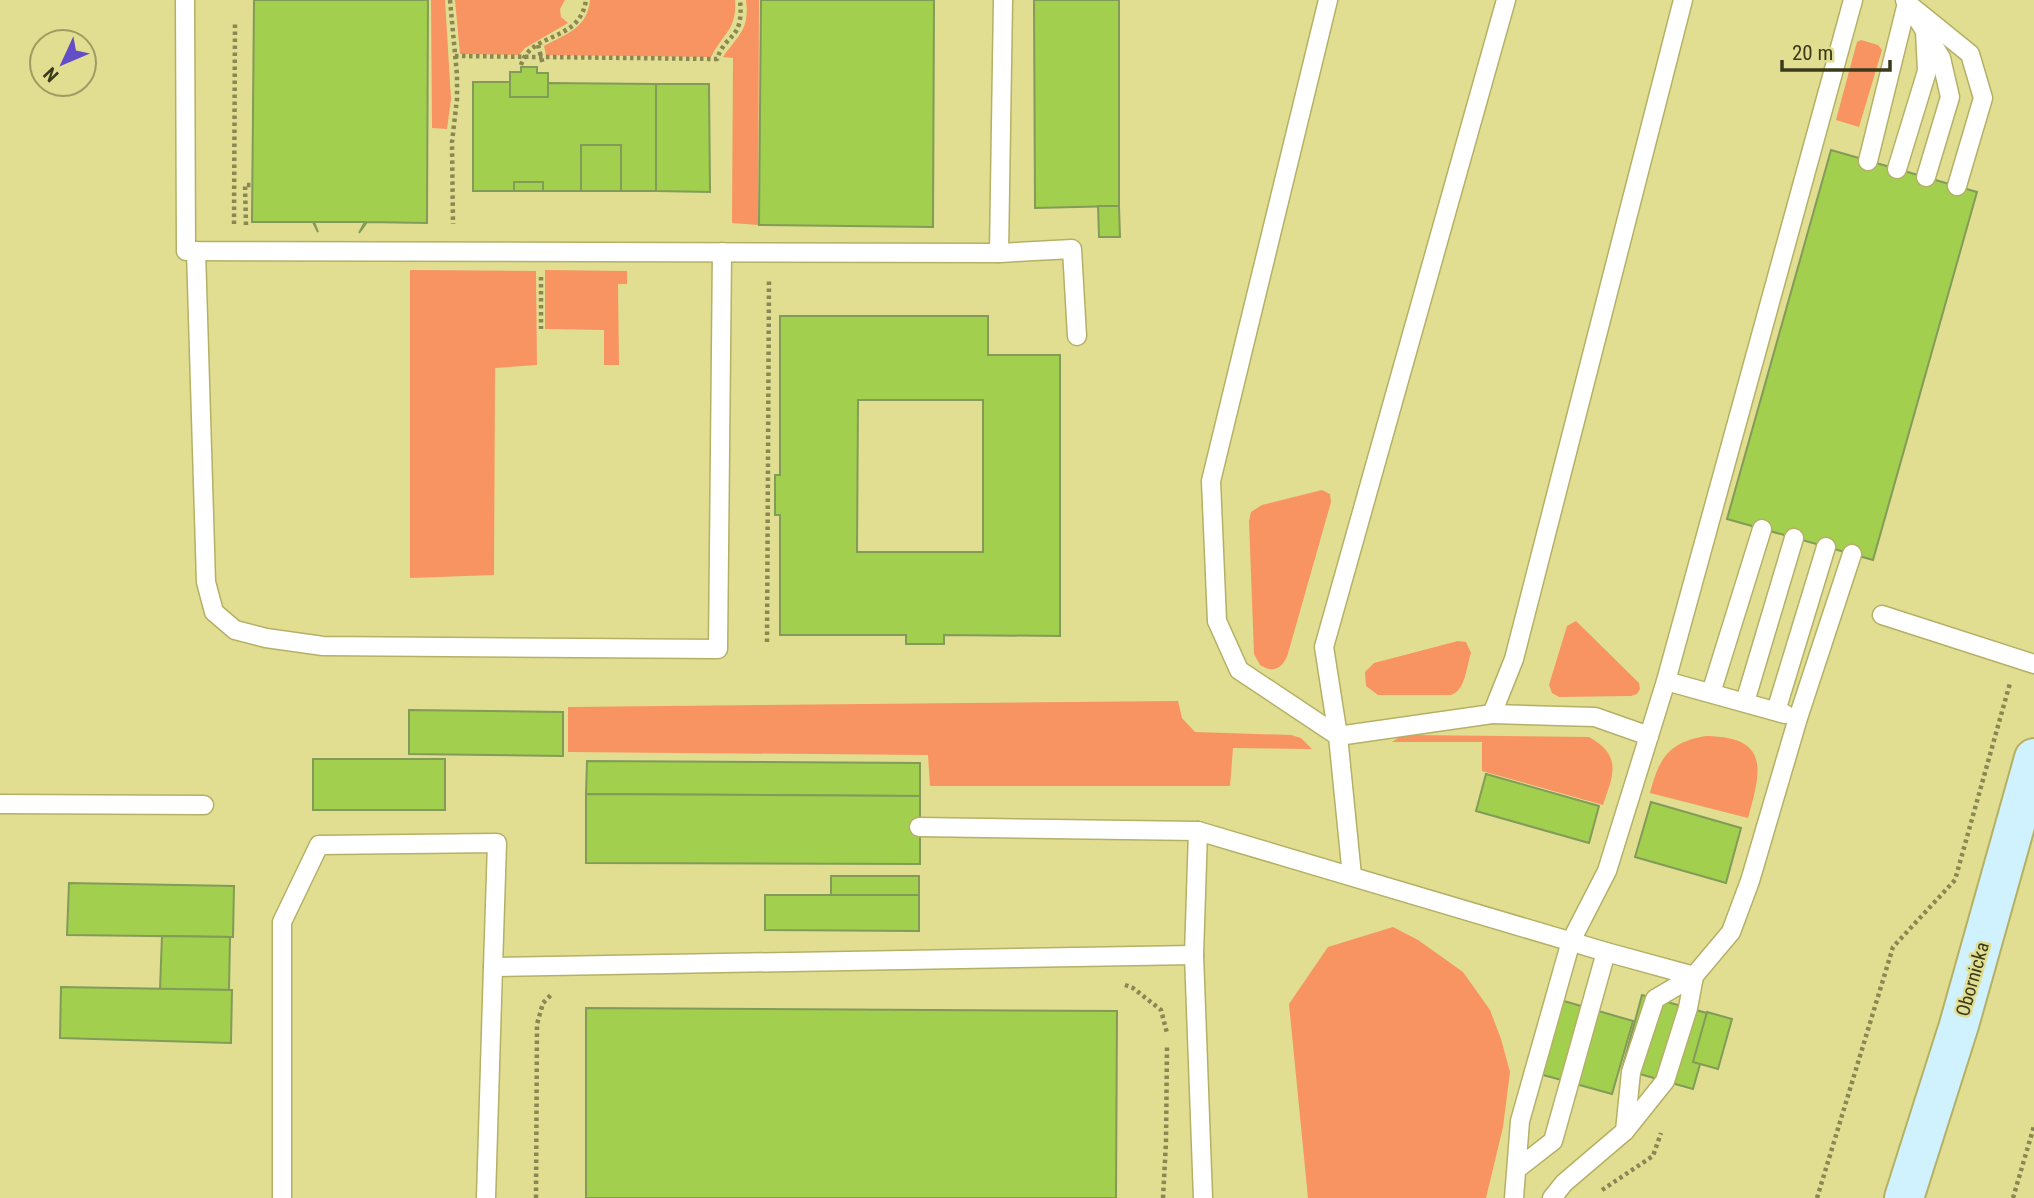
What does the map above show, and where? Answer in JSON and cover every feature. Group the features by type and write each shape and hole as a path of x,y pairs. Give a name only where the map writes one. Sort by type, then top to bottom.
{"main road":[{"name":"Obornicka","path":"1904,1198 1959,1025 2034,758"}],"lane":[{"path":"185,0 186,251 999,253 1072,249 1076,336"},
{"path":"999,253 1003,0"},
{"path":"1328,0 1210,481 1216,621 1239,670 1338,736 1492,714 1595,716 1648,736"},
{"path":"1352,876 1338,736 1324,647 1506,0"},
{"path":"1492,714 1514,659 1683,0"},
{"path":"1514,1198 1520,1121 1570,941 1606,871 1666,681 1853,0"},
{"path":"1906,1 1941,58 1950,97 1926,177"},
{"path":"1868,161 1906,1"},
{"path":"1906,1 1970,54 1983,98 1957,186"},
{"path":"1897,169 1927,71 1925,31"},
{"path":"196,251 206,582 214,612 235,630 323,646 654,649 718,649 722,252"},
{"path":"1711,693 1762,529"},
{"path":"1745,702 1794,538"},
{"path":"1776,711 1826,547"},
{"path":"1625,1131 1631,1072 1655,999 1694,976 1731,932 1751,881 1798,718 1852,554"},
{"path":"1882,615 2026,662"},
{"path":"1666,681 1798,718"},
{"path":"0,804 204,805"},
{"path":"919,827 1198,831 1605,953 1694,976"},
{"path":"1198,831 1194,955 1203,1198"},
{"path":"282,1198 282,922 320,845 497,843 486,1198"},
{"path":"1517,1169 1553,1142 1605,953"},
{"path":"493,967 1194,955"},
{"path":"1552,1198 1564,1183 1625,1131 1665,1081 1688,1008 1694,976"}],"path":[{"path":"450,0 457,99 452,142 453,232"},
{"path":"521,65 523,58 538,45 570,28 584,15 586,0"},
{"path":"455,56 717,59 720,51 738,31 740,0"},
{"path":"234,229 236,22"},
{"path":"538,45 543,65"},
{"path":"246,222 245,185 252,185"},
{"path":"541,252 541,329"},
{"path":"767,642 769,253"},
{"path":"1817,1198 1893,947 1955,880 2026,662"},
{"path":"1116,983 1133,988 1161,1010 1167,1033 1163,1198"},
{"path":"536,1198 537,1024 543,1003 559,988"},
{"path":"2013,1198 2034,1126"}],"shaded area":[{"path":"431,0 445,0 451,99 447,129 432,128"},
{"path":"455,0 565,0 560,9 561,17 568,23 525,48 519,55 460,54"},
{"path":"590,0 735,0 735,10 731,25 711,57 546,55 544,46 575,29 585,18"},
{"path":"746,0 759,0 758,225 732,223 733,58 723,57 744,25"},
{"path":"1861,40 1878,45 1882,50 1859,127 1836,120 1857,42"},
{"path":"410,270 536,271 537,365 495,368 494,575 410,578"},
{"path":"545,270 627,271 627,284 618,284 619,365 604,365 604,330 545,329"},
{"path":"1322,490 1330,494 1331,502 1287,656 1279,667 1266,668 1260,665 1254,654 1249,521 1251,512 1262,505"},
{"path":"1576,621 1639,683 1637,694 1559,697 1552,693 1549,685 1567,626"},
{"path":"1458,641 1466,642 1471,653 1463,683 1451,695 1378,695 1366,686 1365,672 1374,663"},
{"path":"1178,701 1182,718 1195,732 1291,735 1301,738 1312,749 1233,748 1230,786 930,786 928,755 568,752 568,707"},
{"path":"1401,736 1589,737 1607,751 1611,759 1610,784 1603,805 1482,771 1482,742 1392,742"},
{"path":"1706,736 1727,738 1742,743 1751,750 1758,772 1748,818 1650,793 1657,770 1674,747"},
{"path":"1393,927 1418,940 1463,972 1490,1010 1501,1039 1510,1072 1503,1127 1486,1198 1308,1198 1289,1004 1328,947"}],"building":[{"path":"254,0 428,0 427,223 367,222 359,233 365,222 314,222 318,232 313,222 252,222"},
{"path":"761,0 934,0 933,227 759,225"},
{"path":"1034,0 1119,0 1119,206 1035,208"},
{"path":"521,67 537,67 537,73 548,73 548,97 510,97 510,72 521,72"},
{"path":"473,82 510,82 510,97 548,97 548,83 656,84 656,191 621,191 621,145 581,145 581,191 543,191 543,182 514,182 514,191 473,191"},
{"path":"656,84 709,84 710,192 656,191"},
{"path":"581,145 621,145 621,191 581,191"},
{"path":"1831,150 1977,192 1873,560 1727,519"},
{"path":"514,182 543,182 543,191 514,191"},
{"path":"1098,206 1119,206 1120,237 1099,237"},
{"path":"780,316 988,316 988,355 1060,355 1060,636 944,635 944,644 906,644 906,635 780,635 780,515 775,515 775,475 780,475","holes":["858,400 983,400 983,552 857,552"]},
{"path":"409,710 563,712 563,756 409,754"},
{"path":"313,759 445,759 445,810 313,810"},
{"path":"587,761 920,763 920,796 586,794"},
{"path":"1486,774 1599,806 1589,843 1476,811"},
{"path":"586,794 920,796 920,864 586,863"},
{"path":"1651,802 1741,828 1726,883 1635,857"},
{"path":"831,876 919,876 919,895 831,895"},
{"path":"69,883 234,886 233,937 67,935"},
{"path":"765,895 919,895 919,931 765,930"},
{"path":"162,936 230,937 229,990 160,989"},
{"path":"61,987 232,990 231,1043 60,1038"},
{"path":"1642,995 1714,1015 1693,1089 1622,1069"},
{"path":"1557,999 1633,1021 1612,1094 1536,1073"},
{"path":"586,1008 1117,1011 1116,1198 586,1198"},
{"path":"1707,1012 1732,1019 1718,1069 1693,1062"}]}
